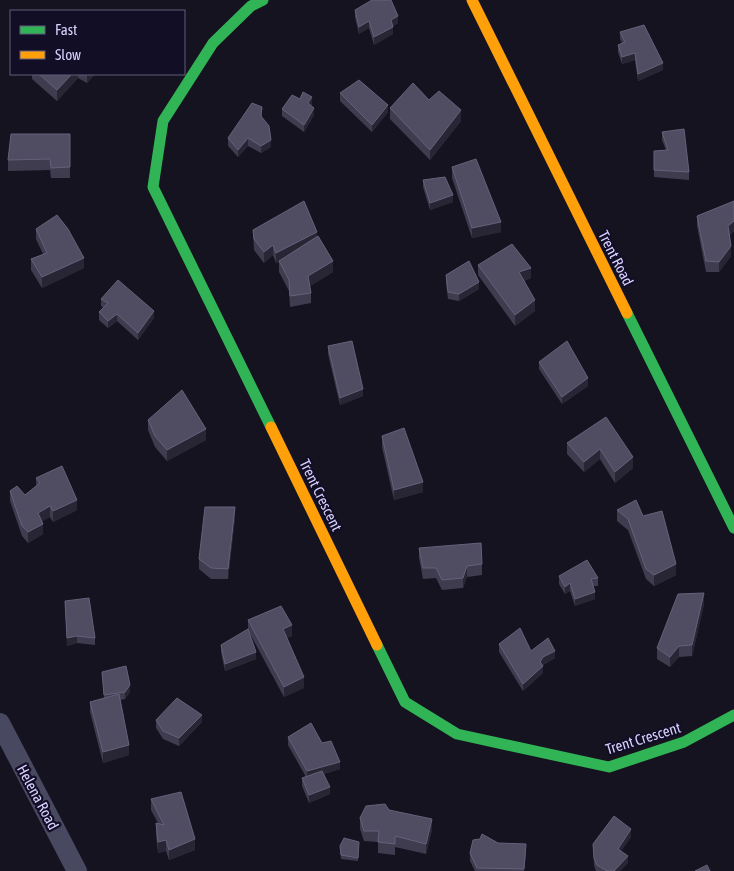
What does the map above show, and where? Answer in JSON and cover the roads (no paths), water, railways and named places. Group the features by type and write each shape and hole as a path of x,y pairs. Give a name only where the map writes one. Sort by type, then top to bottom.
{"street":[{"name":"Trent Crescent","path":"263,0 251,6 213,43 163,121 154,187 405,702 457,734 609,767 684,742 734,715"},
{"name":"Trent Road","path":"472,0 734,528"},
{"name":"Helena Road","path":"0,723 77,871"}]}
